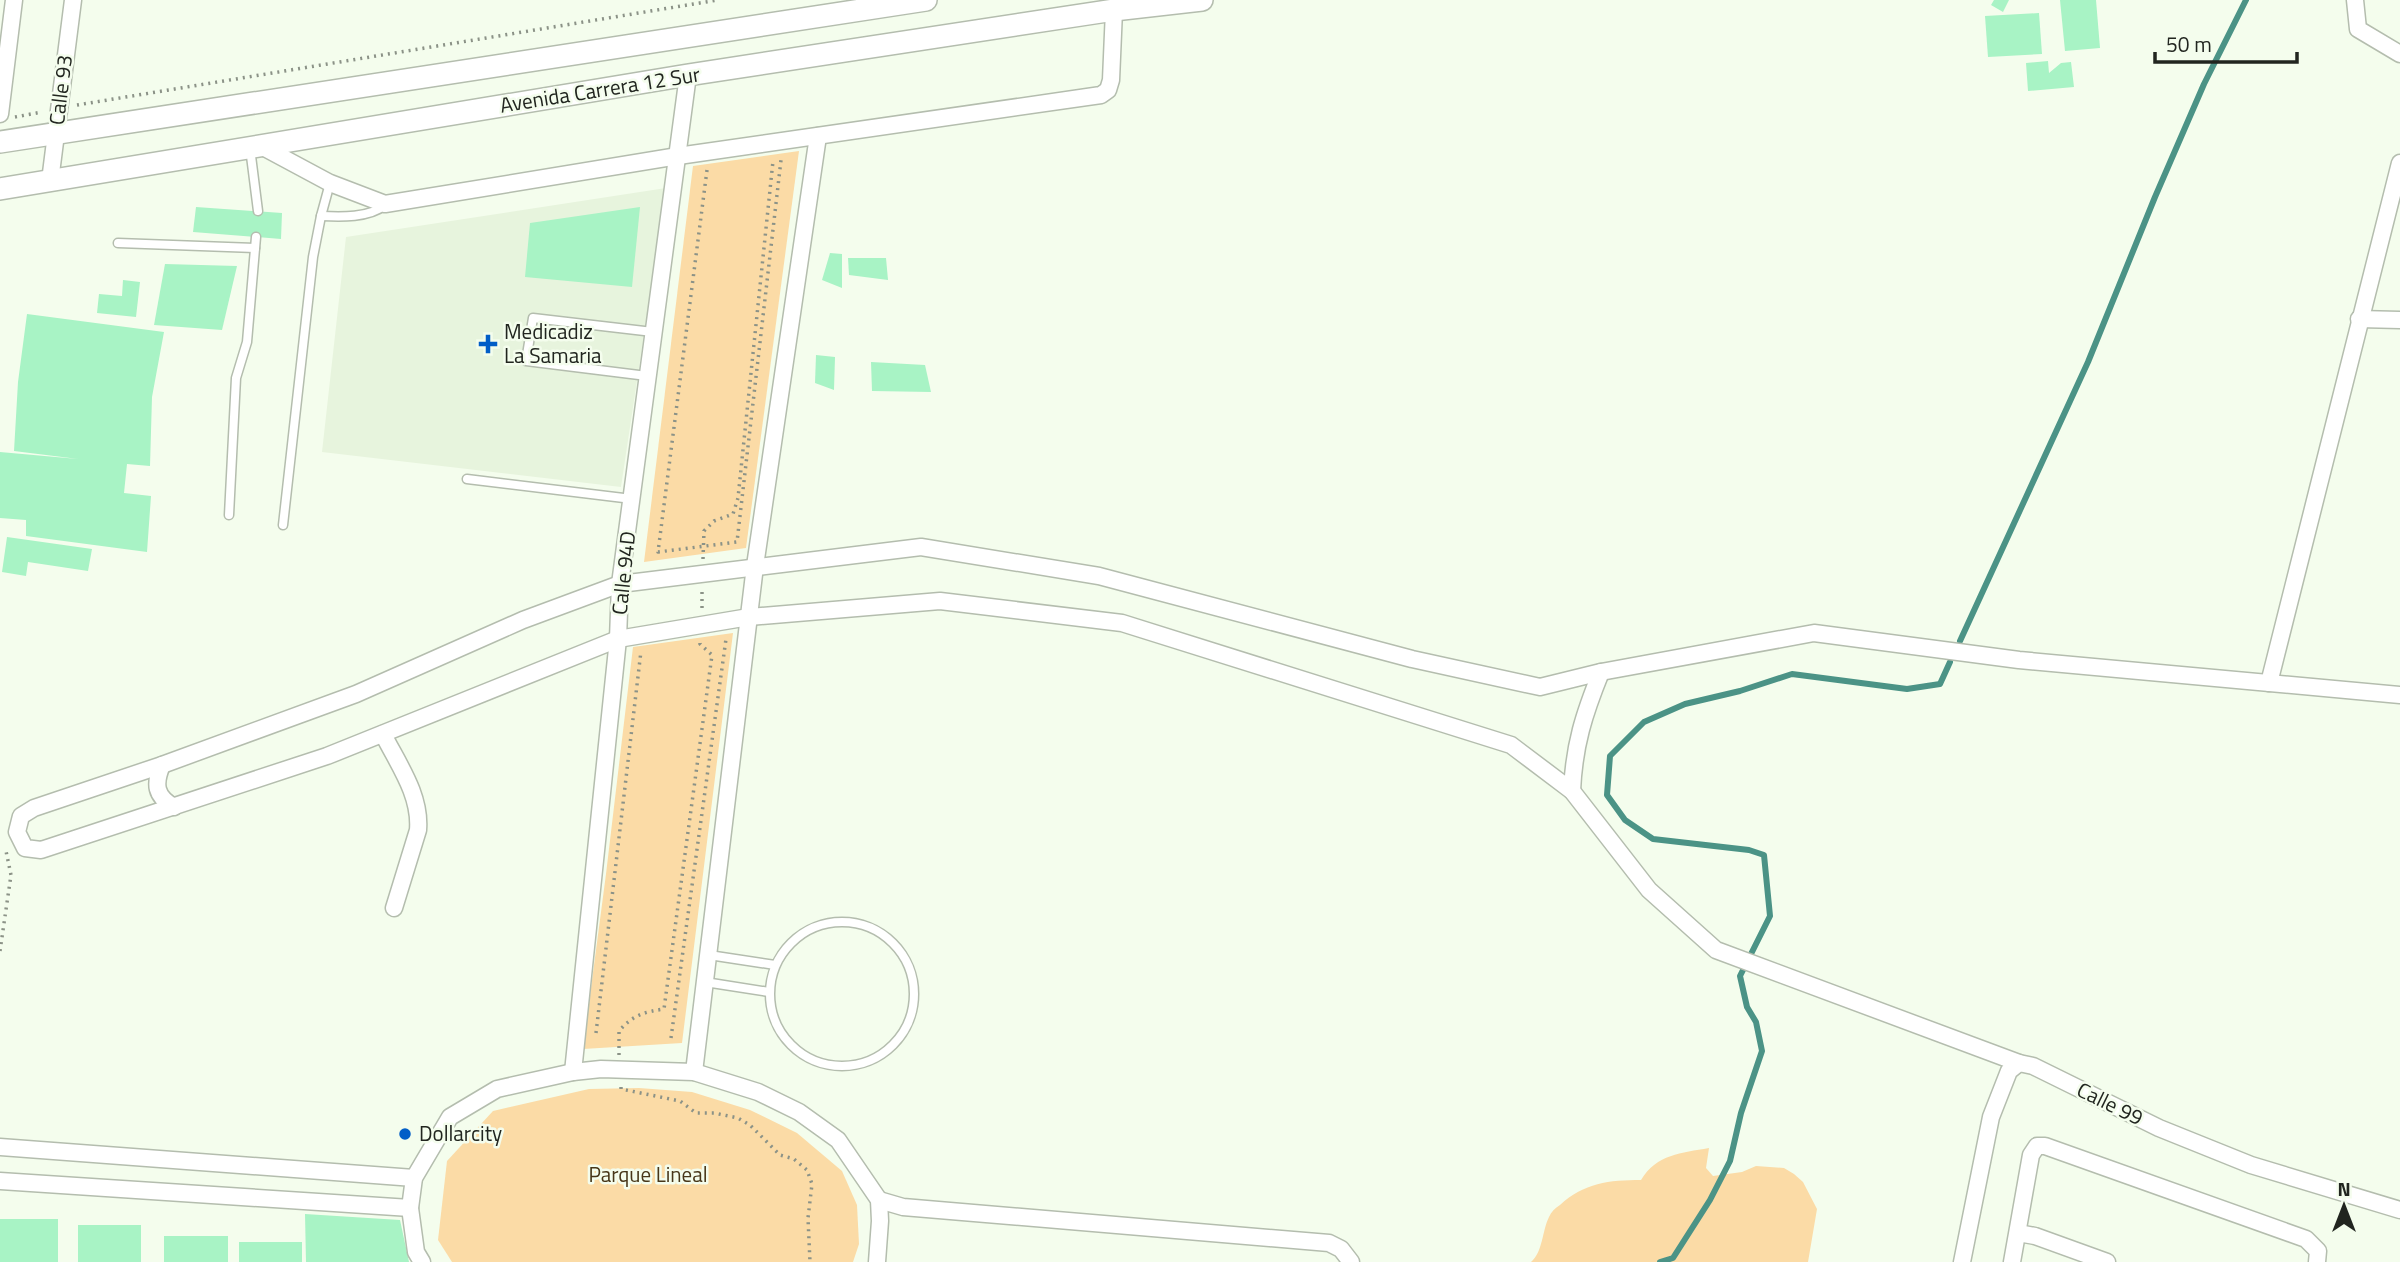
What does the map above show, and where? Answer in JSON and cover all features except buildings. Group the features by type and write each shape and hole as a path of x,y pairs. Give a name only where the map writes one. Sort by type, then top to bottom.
{"street":[{"path":"6,116 14,0"},
{"name":"Calle 93","path":"50,181 72,0"},
{"name":"Avenida Carrera 12 Sur","path":"0,142 926,0"},
{"name":"Avenida Carrera 12 Sur","path":"0,189 688,75 1114,10 1202,0"},
{"path":"2355,0 2358,29 2400,54"},
{"path":"256,147 330,183 385,204 678,156 1101,95 1108,90 1111,80 1114,10"},
{"name":"Calle 94D","path":"573,1072 618,639 620,584 688,75"},
{"path":"694,1072 755,566 818,136"},
{"path":"2269,683 2400,163"},
{"path":"2359,319 2400,320"},
{"path":"17,832 21,816 34,808 162,765 356,694 523,620 620,584 921,547 1099,576 1412,659 1540,687 1601,671 1814,633 2019,660 2400,695"},
{"name":"Calle 99","path":"17,832 25,848 41,850 327,755 618,639 749,617 940,601 1122,623 1511,746 1572,791 1649,890 1716,950 2019,1063 2034,1066 2160,1128 2251,1165 2400,1210"},
{"path":"1572,791 1574,755 1584,712 1601,671"},
{"path":"383,734 414,792 419,818 418,830 394,908"},
{"path":"162,765 157,777 157,789 162,800 173,807"},
{"path":"1962,1262 1992,1117 2008,1070 2019,1063"},
{"path":"422,1262 416,1252 410,1208 415,1178 450,1117 497,1089 573,1072 620,1069 694,1072 758,1092 799,1112 838,1140 879,1200 877,1262"},
{"path":"2012,1262 2031,1154 2037,1146 2045,1146 2306,1239 2318,1251 2317,1262"},
{"path":"0,1147 415,1178"},
{"path":"0,1181 410,1208"},
{"path":"879,1200 903,1207 1320,1242 1342,1249 1351,1262"},
{"path":"2018,1233 2035,1236 2107,1262"}],"lane":[{"path":"256,147 258,211"},
{"path":"283,525 313,257 330,183"},
{"path":"321,216 368,214 385,204"},
{"path":"229,515 236,378 247,342 256,237"},
{"path":"118,243 255,248"},
{"path":"647,376 526,361 533,318 653,332"},
{"path":"467,479 632,499"},
{"path":"850,922 860,925 879,932 902,952 914,980 914,1010 901,1038 877,1058 848,1066 818,1062 792,1047 775,1021 769,992 775,964 793,940 820,925 850,922"},
{"path":"709,955 775,964"},
{"path":"705,982 769,992"}],"path":[{"path":"678,6 679,0"},
{"path":"6,116 718,0"},
{"path":"707,170 658,552 737,542 780,160"},
{"path":"773,161 738,498 733,514 714,521 704,531 700,645 712,655 664,1009 642,1013 630,1019 618,1031 621,1089 680,1101 696,1113 714,1113 738,1118 750,1125 780,1154 794,1159 807,1170 812,1184 808,1219 810,1262"},
{"path":"671,1038 726,638"},
{"path":"688,643 700,642"},
{"path":"596,1035 641,650 653,648"},
{"path":"0,951 11,875 5,848 17,832"}],"shaded area":[{"name":"Medicadiz La Samaria","path":"666,188 621,487 322,452 346,237"}],"green space":[{"path":"799,151 746,548 644,562 693,166"},
{"path":"733,633 682,1043 583,1049 633,647"},
{"name":"Parque Lineal","path":"639,1088 692,1092 750,1110 797,1133 842,1171 857,1205 859,1244 853,1262 452,1262 438,1240 447,1161 493,1111 589,1089"},
{"path":"1709,1148 1706,1168 1713,1176 1742,1172 1756,1166 1784,1168 1803,1182 1817,1209 1808,1262 1531,1262 1538,1253 1551,1213 1578,1192 1597,1184 1641,1180 1654,1165 1670,1156"}],"waterway":[{"path":"1960,641 2088,362 2204,84 2246,0"},
{"path":"1660,1262 1673,1258 1710,1200 1730,1161 1741,1113 1762,1051 1756,1022 1747,1007 1740,976 1770,916 1764,855 1749,850 1653,839 1625,820 1607,795 1610,756 1644,722 1685,704 1740,691 1792,674 1907,689 1940,684 1950,662"}],"place":[{"name":"Medicadiz La Samaria","path":"488,344"},
{"name":"Dollarcity","path":"405,1134"}]}
